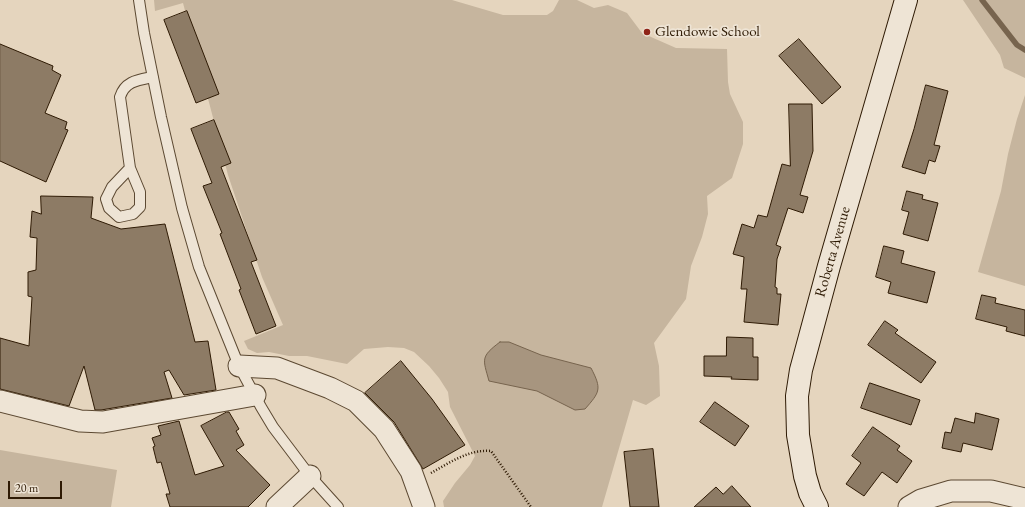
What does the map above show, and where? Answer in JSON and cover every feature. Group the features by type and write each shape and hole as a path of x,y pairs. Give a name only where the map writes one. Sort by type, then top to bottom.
{"street":[{"name":"Roberta Avenue","path":"817,507 805,476 798,435 797,396 801,370 906,0"},
{"path":"239,366 277,368 330,388 356,402 384,428 411,471 424,507"},
{"path":"0,401 80,421 103,422 255,395"},
{"path":"277,507 310,476"},
{"path":"909,507 921,500 951,491 990,491 1025,499"}],"lane":[{"path":"139,0 153,77 182,208 200,267 239,366 273,427 310,476 338,507"},
{"path":"130,168 112,187 106,199 109,208 119,216 133,214 140,207 140,192 130,168 120,97 123,89 131,82 153,77"}],"path":[{"path":"428,474 472,452 482,450 491,451 531,507"}],"shaded area":[{"path":"154,0 452,0 503,15 547,15 553,11 559,0 577,0 594,8 608,5 627,13 642,33 676,48 727,49 730,94 743,122 743,144 732,178 707,196 708,214 702,237 691,266 686,299 654,343 659,366 660,396 646,405 633,400 602,507 444,507 443,501 475,456 450,407 448,392 429,366 414,352 404,348 388,347 364,349 347,364 307,356 289,356 269,352 257,353 248,349 244,341 283,325 262,277 228,175 183,3 155,11"},
{"path":"963,0 1025,0 1025,78 1004,68 1000,55"},
{"path":"1025,95 1025,286 978,272 1001,191 1017,119"},
{"path":"500,342 509,342 541,355 591,368 598,386 598,390 594,398 585,409 575,410 537,391 489,381 485,368 486,355"},
{"path":"0,450 117,470 111,507 0,507"}],"building":[{"path":"187,11 219,94 196,103 164,20"},
{"path":"799,39 841,87 822,104 779,56"},
{"path":"0,44 53,66 52,70 61,75 45,113 67,122 65,129 68,130 46,182 0,161"},
{"path":"926,85 948,91 934,145 940,146 935,162 929,160 925,174 902,167"},
{"path":"789,104 812,104 813,151 800,195 808,197 803,213 788,208 776,245 781,247 777,259 775,287 777,288 777,294 781,294 778,325 744,322 747,289 741,289 744,257 733,254 742,224 754,228 758,215 767,217 782,164 790,166"},
{"path":"214,120 231,163 221,167 257,260 251,262 276,326 256,334 220,234 222,233 203,186 212,183 191,129"},
{"path":"907,191 923,195 922,199 938,203 928,241 903,234 909,212 902,210"},
{"path":"41,196 93,197 91,218 121,229 165,224 195,342 208,341 216,390 184,395 169,370 164,372 172,398 95,410 84,366 69,406 0,389 0,338 29,346 32,297 28,296 28,272 36,270 37,238 30,237 32,211 41,214"},
{"path":"884,246 904,251 901,263 935,272 927,303 888,293 891,282 876,277"},
{"path":"982,295 996,298 995,303 1025,310 1025,336 1006,331 1007,327 976,319"},
{"path":"885,321 898,330 895,333 936,362 921,383 868,345"},
{"path":"727,337 753,338 753,357 758,357 758,380 704,376 704,356 726,356"},
{"path":"401,361 432,399 465,445 423,469 394,422 365,393"},
{"path":"870,383 920,400 911,425 861,408"},
{"path":"715,402 749,426 735,446 700,422"},
{"path":"229,412 239,429 236,431 244,445 236,450 270,485 248,507 170,507 166,494 170,494 161,462 157,463 153,447 155,446 152,438 161,435 158,426 179,421 195,475 224,466 201,426"},
{"path":"976,413 999,419 992,450 963,443 961,452 942,448 945,432 951,433 955,418 974,423"},
{"path":"873,427 900,446 897,450 912,461 897,483 882,472 864,496 846,484 861,463 852,456"},
{"path":"653,449 659,507 630,507 624,452"},
{"path":"732,486 751,507 694,507 716,487 723,494"}],"waterway":[{"path":"982,0 1017,45 1025,50"}],"place":[{"name":"Glendowie School","path":"647,32"}]}
